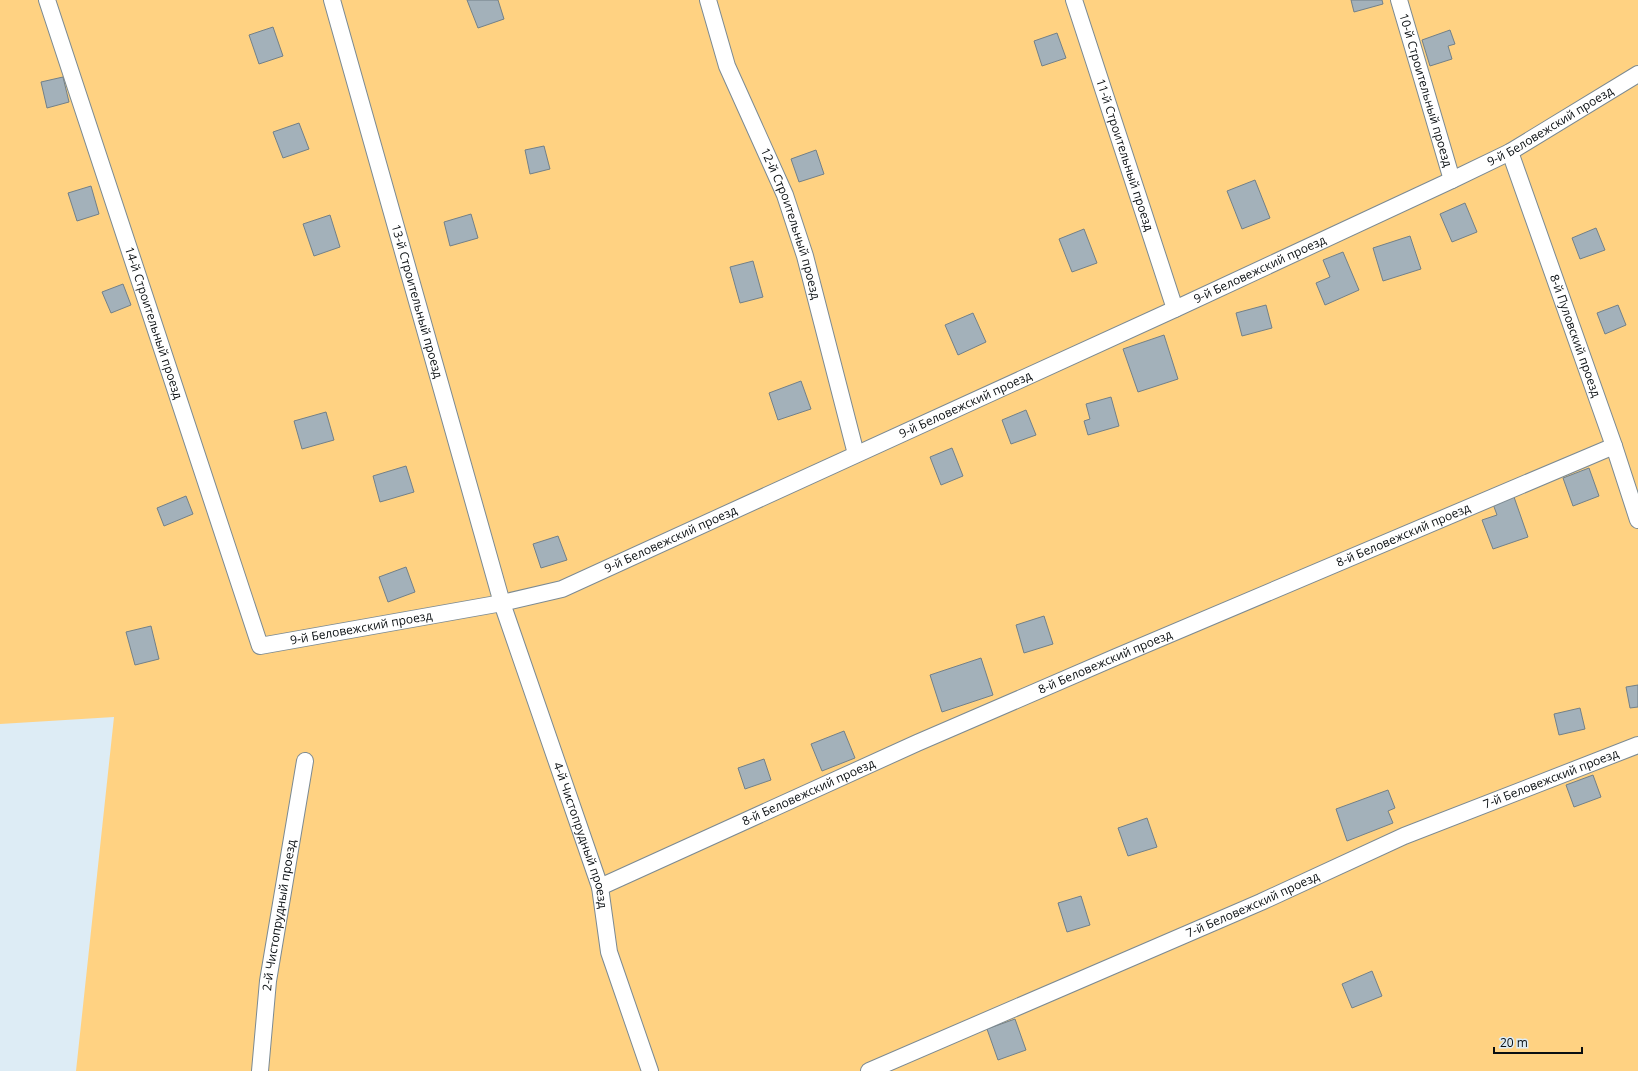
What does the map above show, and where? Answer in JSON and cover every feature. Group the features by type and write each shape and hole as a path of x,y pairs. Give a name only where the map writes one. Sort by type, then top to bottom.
{"lane":[{"name":"14-й Строительный проезд","path":"47,0 260,646"},
{"name":"13-й Строительный проезд","path":"332,0 502,603"},
{"name":"12-й Строительный проезд","path":"708,0 727,66 785,195 805,256 856,454"},
{"name":"11-й Строительный проезд","path":"1074,0 1175,309"},
{"name":"10-й Строительный проезд","path":"1399,0 1452,180"},
{"name":"9-й Беловежский проезд","path":"260,646 502,603 562,589 1175,309 1452,180 1510,152 1638,74"},
{"name":"8-й Пуловский проезд","path":"1510,152 1614,446 1638,520"},
{"name":"8-й Беловежский проезд","path":"600,887 931,737 1614,446"},
{"name":"4-й Чистопрудный проезд","path":"502,603 600,887 609,952 650,1071"},
{"name":"7-й Беловежский проезд","path":"869,1071 1261,902 1404,836 1638,745"},
{"name":"2-й Чистопрудный проезд","path":"260,1071 268,981 305,761"}],"shaded area":[{"path":"0,0 1638,0 1638,1071 76,1071 114,717 0,724"}],"building":[{"path":"467,0 498,0 504,19 478,28"},
{"path":"1351,0 1382,0 1383,4 1354,12"},
{"path":"273,27 283,56 259,64 249,35"},
{"path":"1450,30 1455,44 1448,46 1452,59 1430,66 1422,40"},
{"path":"1057,33 1066,58 1042,66 1034,41"},
{"path":"63,77 69,102 47,108 41,82"},
{"path":"299,123 309,149 283,158 273,132"},
{"path":"544,146 550,169 530,174 525,150"},
{"path":"816,150 824,174 799,182 791,159"},
{"path":"1255,180 1270,218 1242,229 1227,191"},
{"path":"91,186 99,214 77,221 68,193"},
{"path":"1465,203 1477,232 1452,242 1440,214"},
{"path":"471,214 478,238 450,246 444,222"},
{"path":"330,215 340,247 314,256 303,224"},
{"path":"1596,228 1605,250 1580,259 1572,238"},
{"path":"1084,229 1097,263 1072,272 1059,239"},
{"path":"1410,236 1421,269 1383,281 1373,248"},
{"path":"1343,252 1359,290 1325,305 1316,283 1330,277 1323,260"},
{"path":"753,261 763,297 740,303 730,267"},
{"path":"123,284 131,305 111,313 102,292"},
{"path":"1266,305 1272,328 1242,336 1236,313"},
{"path":"1618,305 1626,325 1605,334 1597,313"},
{"path":"973,313 986,342 958,355 945,325"},
{"path":"1164,335 1178,379 1138,392 1123,349"},
{"path":"801,381 811,409 778,420 769,393"},
{"path":"1111,397 1119,426 1088,435 1084,421 1090,419 1086,404"},
{"path":"1026,410 1036,435 1011,444 1002,420"},
{"path":"326,412 334,440 302,449 294,421"},
{"path":"952,448 963,476 941,485 930,457"},
{"path":"406,466 414,492 380,502 373,476"},
{"path":"1589,468 1599,496 1573,506 1563,478"},
{"path":"186,496 193,514 164,526 157,508"},
{"path":"1514,497 1528,537 1493,549 1482,520 1497,515 1493,504"},
{"path":"558,536 567,560 541,568 533,544"},
{"path":"406,567 415,592 388,602 379,577"},
{"path":"1044,616 1053,644 1024,653 1016,625"},
{"path":"151,626 159,659 135,665 126,632"},
{"path":"981,658 993,695 942,712 930,675"},
{"path":"1638,685 1638,707 1630,708 1626,687"},
{"path":"1580,708 1585,729 1559,735 1554,714"},
{"path":"844,731 855,758 822,771 811,744"},
{"path":"764,759 771,780 745,789 738,768"},
{"path":"1593,775 1601,797 1574,807 1566,785"},
{"path":"1388,790 1395,808 1388,811 1393,823 1347,841 1336,809"},
{"path":"1147,818 1157,847 1128,856 1118,828"},
{"path":"1081,896 1090,925 1067,932 1058,903"},
{"path":"1372,971 1382,996 1352,1008 1342,984"},
{"path":"1015,1019 1026,1050 998,1060 987,1029"}]}
